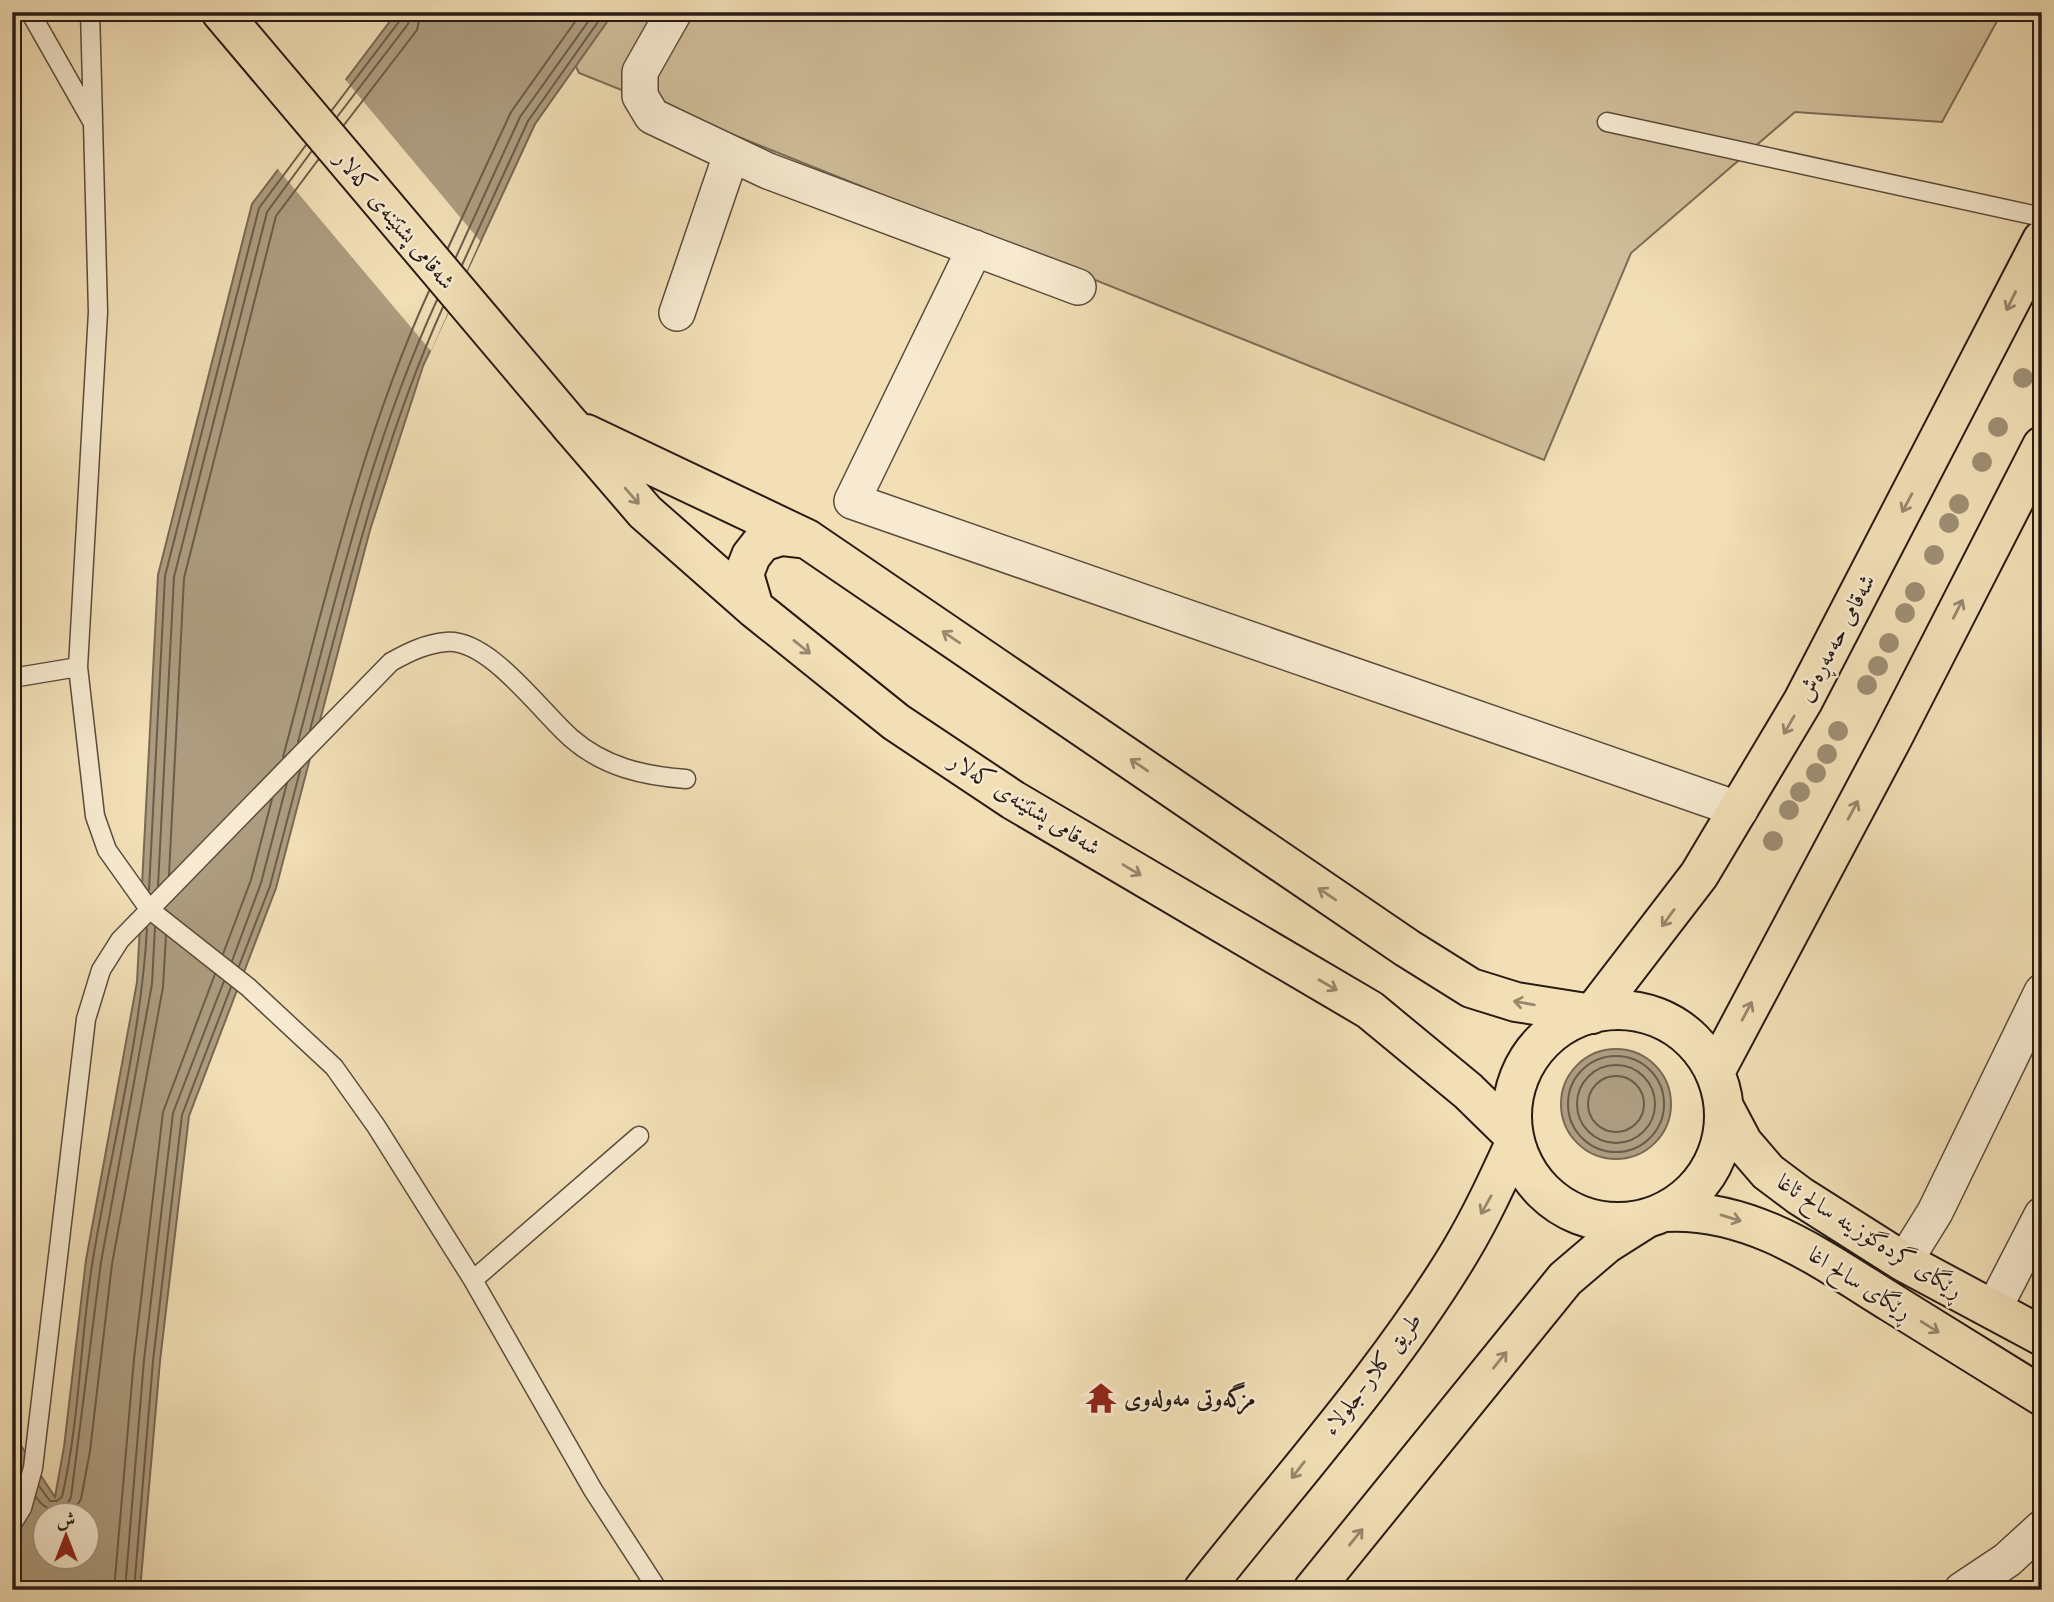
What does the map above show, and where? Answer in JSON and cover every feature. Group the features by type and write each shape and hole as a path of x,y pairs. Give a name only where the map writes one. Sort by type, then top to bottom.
{"main road":[{"name":"شەقامی پشتێنەی کەلار","path":"221,12 289,96 645,512 754,608 896,722 1013,800 1370,1010 1468,1091 1515,1140"},
{"name":"شەقامی حەمەڕەش","path":"1592,1014 1695,881 1740,810 1810,689 2042,240"},
{"name":"شەقامی پشتێنەی کەلار","path":"571,426 807,539 1471,988 1516,1002 1592,1014"},
{"path":"1719,1089 1886,749 2042,446"},
{"path":"754,608 744,574 751,555 762,542 781,536 807,539"},
{"path":"1314,1590 1565,1279 1606,1244 1685,1198 1710,1169 1723,1133 1719,1089 1699,1047 1668,1024 1650,1015 1622,1010 1592,1014 1556,1031 1528,1060 1514,1097 1515,1140 1526,1169 1543,1191 1565,1208 1591,1218 1619,1222 1655,1215"},
{"name":"ڕێگای گردەگۆزینە سالح ئاغا","path":"1719,1089 1743,1143 1768,1172 1800,1196 1904,1262 2042,1336"},
{"name":"طريق كلار-جلولاء","path":"1203,1590 1390,1355 1459,1254 1495,1190 1515,1140"},
{"name":"ڕێگای سالح اغا","path":"1655,1215 1693,1210 1722,1215 1793,1241 2042,1396"}],"street":[{"path":"674,12 640,72 640,96 652,117 731,155 1078,287"},
{"path":"677,313 731,155"},
{"path":"975,248 852,501 1740,810"},
{"path":"1904,1262 1935,1212 2042,992"},
{"path":"1993,1310 2042,1215"},
{"path":"1962,1590 2007,1560 2042,1528"}],"lane":[{"path":"30,12 93,123"},
{"path":"90,12 98,312 78,667 95,816 107,850 149,909 248,987 334,1067 376,1126 473,1280 593,1490 658,1590"},
{"path":"1607,122 2042,217"},
{"path":"12,1524 23,1508 33,1468 86,1019 101,970 120,940 391,662 419,647 449,641 487,654 572,739 597,756 625,770 686,779"},
{"path":"12,678 78,667"},
{"path":"473,1280 639,1136"}],"shaded area":[{"path":"550,12 2002,12 1942,122 1795,112 1631,253 1544,460 579,73"}],"water":[{"path":"397,12 614,12 535,124 423,366 370,530 276,888 189,1116 160,1361 140,1590 12,1590 12,1432 55,1497 64,1447 86,1260 137,982 158,575 252,204"},
{"path":"1616,1049 1637,1054 1655,1065 1666,1083 1671,1104 1666,1125 1655,1143 1637,1154 1616,1159 1595,1154 1577,1143 1566,1125 1561,1104 1566,1083 1577,1065 1595,1054"}],"pier":[{"path":"343,77 480,241 431,351 276,167"}],"place":[{"name":"مزگەوتی مەولەوی","path":"1101,1398"}]}
